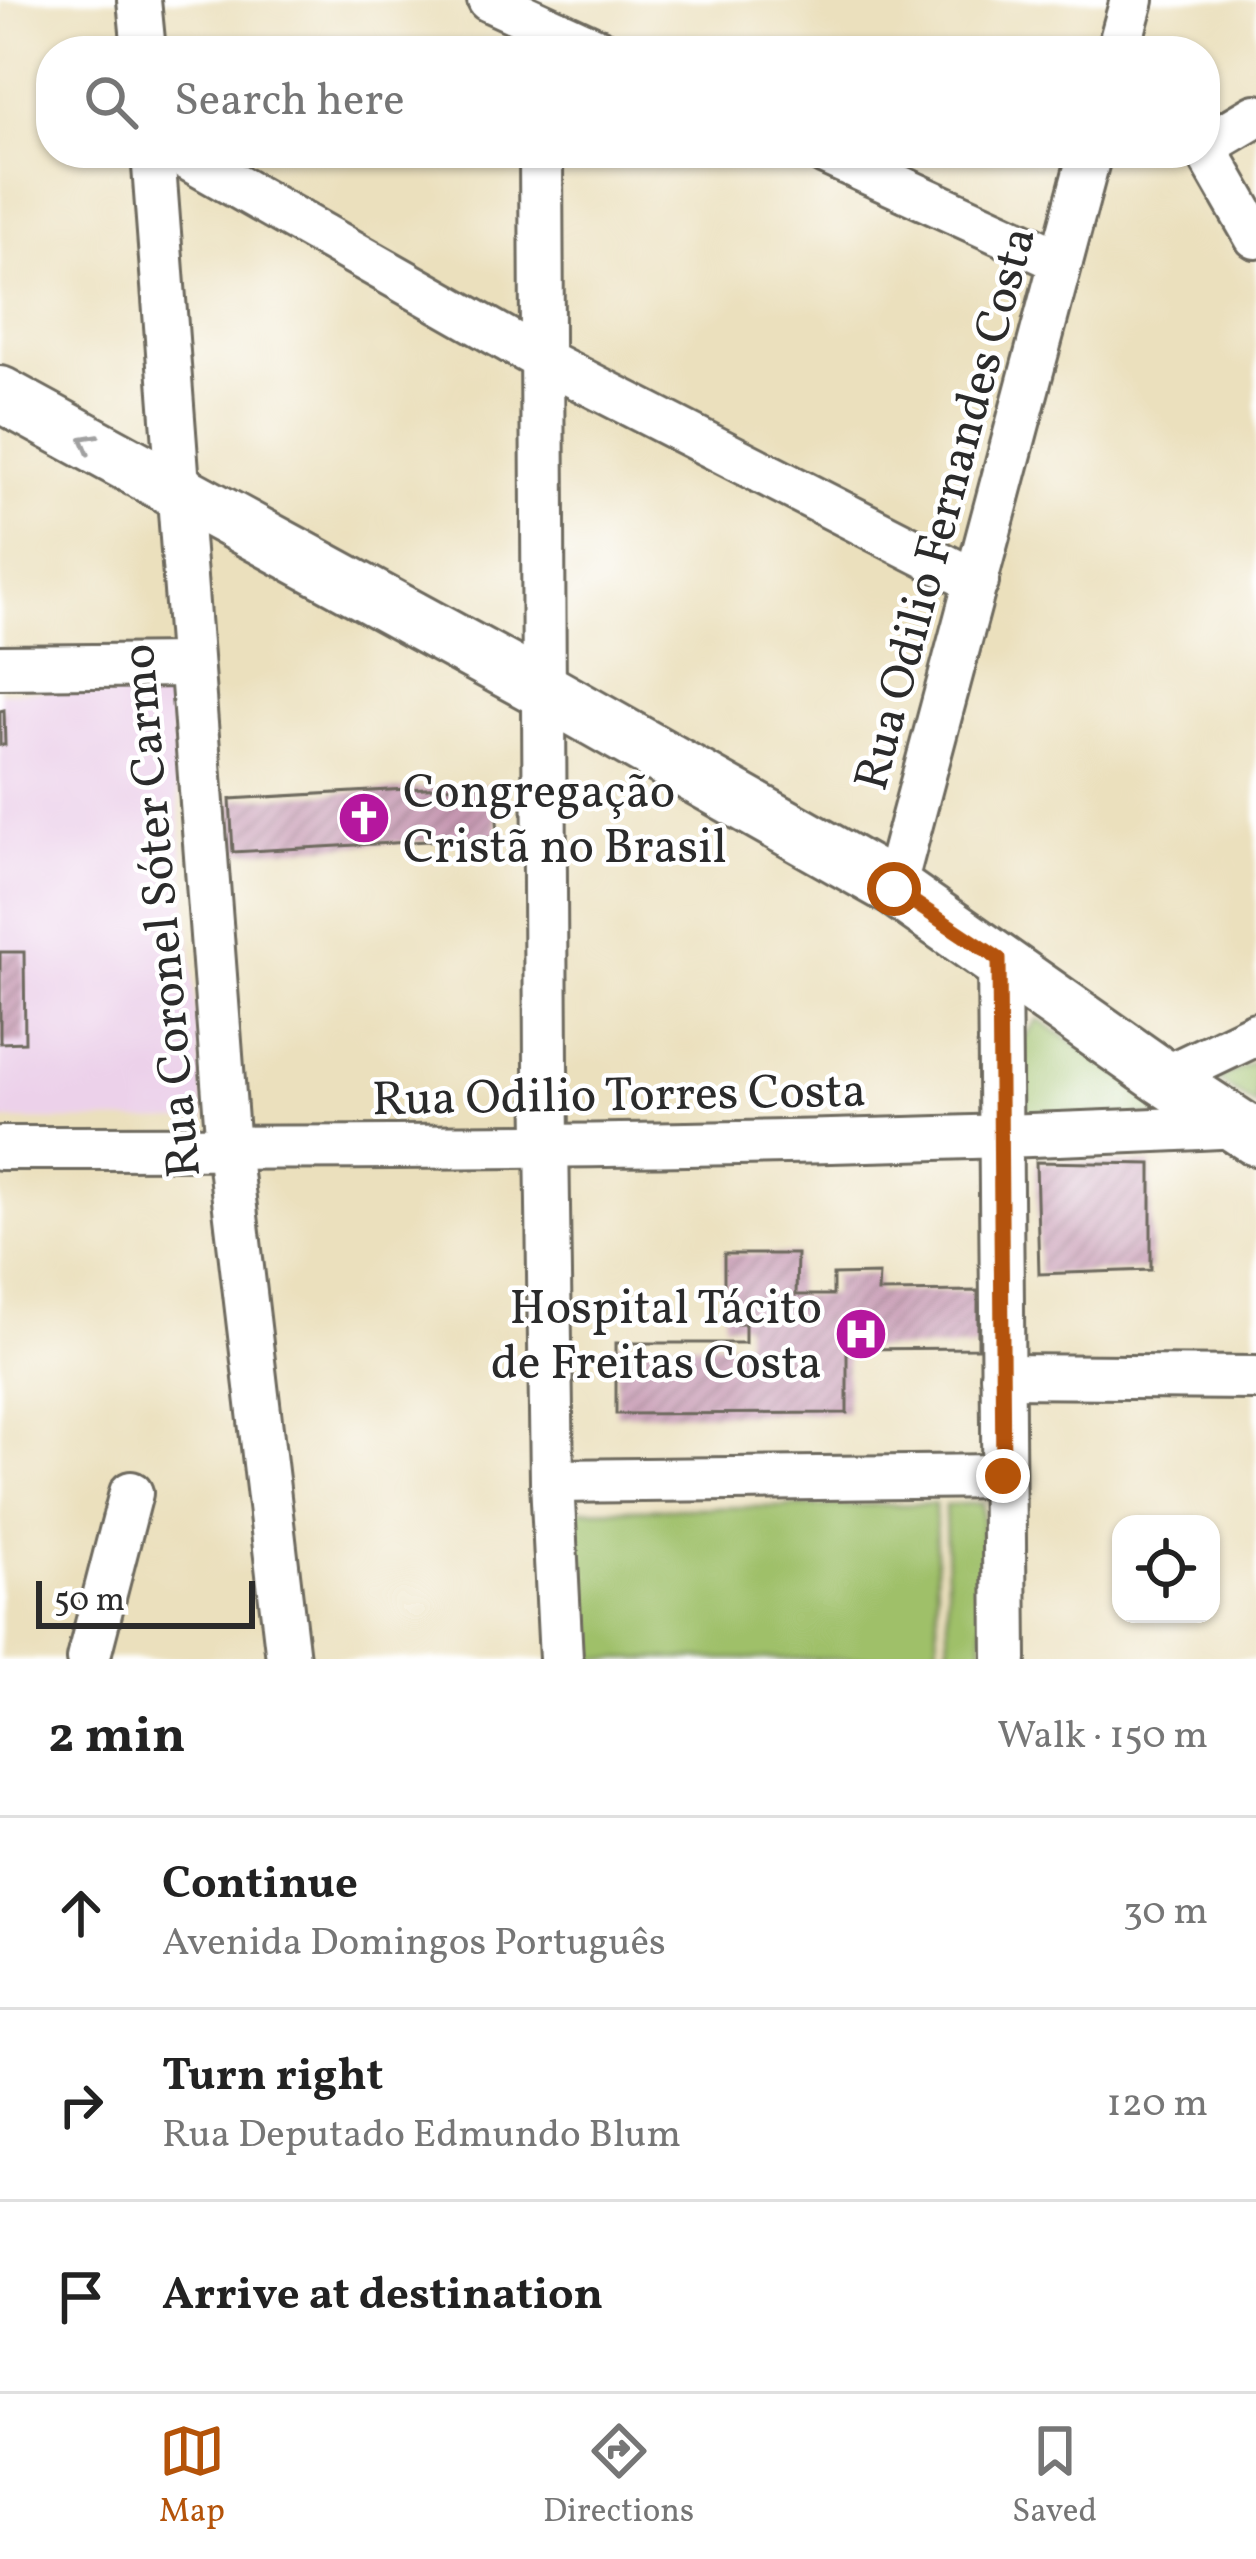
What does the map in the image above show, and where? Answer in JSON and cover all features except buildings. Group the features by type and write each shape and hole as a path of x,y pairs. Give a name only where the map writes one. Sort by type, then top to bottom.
{"main road":[{"path":"0,394 894,889 1248,1132"}],"street":[{"path":"139,0 143,36"},
{"path":"489,0 540,25"},
{"path":"1122,36 1132,0"},
{"path":"1220,138 1256,116"},
{"name":"Rua Coronel Sóter Carmo","path":"154,168 228,1148 288,1659"},
{"path":"204,168 541,359 976,582"},
{"path":"541,168 552,1481 561,1659"},
{"path":"857,168 1061,261"},
{"name":"Rua Odilio Fernandes Costa","path":"894,889 1086,168"},
{"path":"1217,168 1256,237"},
{"path":"0,667 189,665"},
{"path":"999,959 1005,1659"},
{"path":"1164,1078 1256,1034"},
{"name":"Rua Odilio Torres Costa","path":"0,1148 548,1147 1248,1132"},
{"path":"1003,1376 1256,1378"},
{"path":"552,1481 1003,1476"},
{"path":"88,1659 131,1493"}],"shaded area":[{"path":"169,687 205,1121 0,1120 0,692"}],"green space":[{"path":"1038,1019 1163,1103 1166,1114 1040,1126 1021,1110 1022,1041"},
{"path":"1256,1061 1256,1106 1217,1080"},
{"path":"982,1503 983,1659 949,1659 945,1505"},
{"path":"935,1504 938,1659 582,1659 576,1510"}],"place":[{"name":"Congregação Cristã no Brasil","path":"364,818"},
{"name":"Hospital Tácito de Freitas Costa","path":"861,1334"}],"route":[{"path":"894,889 999,959 1003,1476"}]}
